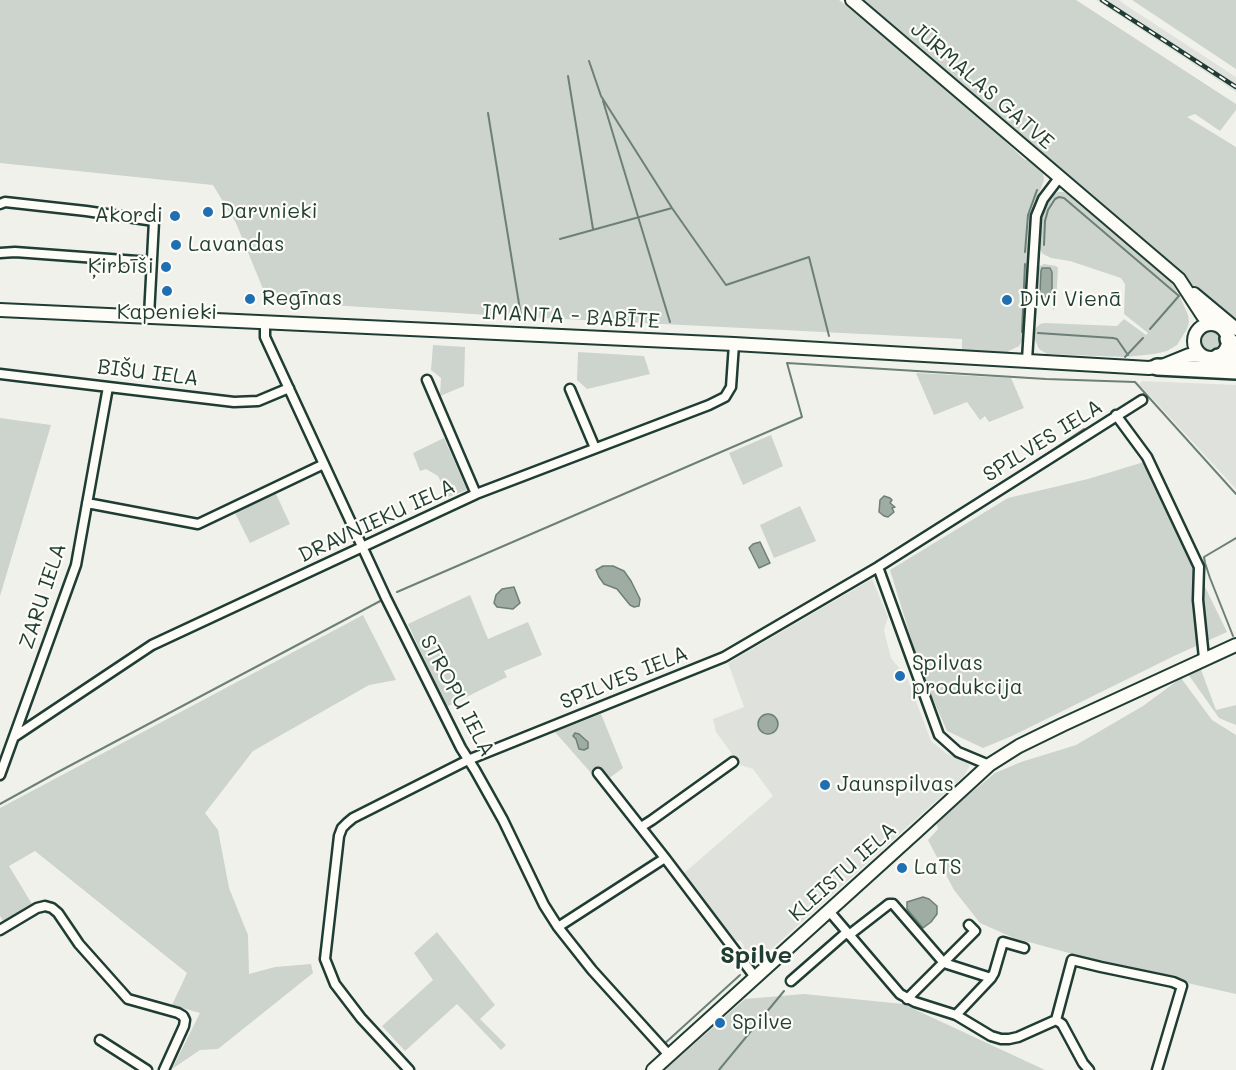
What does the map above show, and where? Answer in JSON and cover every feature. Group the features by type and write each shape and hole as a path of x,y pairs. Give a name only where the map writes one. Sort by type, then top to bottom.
{"highway":[{"path":"1218,357 1236,360"},
{"path":"1157,367 1236,371"}],"main road":[{"name":"JŪRMALAS GATVE","path":"852,0 1179,279 1184,286"},
{"path":"1184,286 1203,316 1233,335"},
{"path":"1184,286 1233,335"},
{"path":"1184,286 1196,319 1194,346 1202,356 1218,357 1225,352 1233,335"},
{"name":"IMANTA - BABĪTE","path":"0,310 734,344 1157,367 1189,356 1202,356"},
{"path":"1195,335 1203,325 1213,324"},
{"name":"IMANTA - BABĪTE","path":"1140,366 1185,348 1195,335"},
{"name":"KLEISTU IELA","path":"652,1070 989,765 1062,725 1236,645"}],"street":[{"path":"1027,360 1036,216 1042,199 1059,178"},
{"path":"0,204 5,202 154,221 149,316"},
{"path":"0,253 15,252 151,262"},
{"name":"STROPU IELA","path":"265,322 265,337 386,598 456,738 503,820 544,905 558,927 592,970 669,1055"},
{"name":"DRAVNIEKU IELA","path":"14,737 152,645 225,613 476,494 725,398 731,387 734,344"},
{"name":"BIŠU IELA","path":"0,374 234,402 258,401 289,388"},
{"path":"427,380 476,494"},
{"name":"ZARU IELA","path":"0,775 76,565 108,387"},
{"path":"570,388 595,448"},
{"name":"SPILVES IELA","path":"409,1070 361,1018 336,984 325,959 339,836 342,828 353,818 468,760 724,657 878,567 1142,400"},
{"path":"1116,415 1147,457 1198,567 1198,600 1204,658"},
{"path":"87,503 198,524 324,464"},
{"path":"878,567 939,735 958,752 989,765"},
{"path":"641,827 733,762"},
{"path":"598,773 755,977"},
{"path":"558,927 665,858"},
{"path":"791,981 848,933 889,903 893,904 944,963 991,978"},
{"path":"0,930 37,908 45,906 52,908 58,913 79,944 128,999 183,1016 184,1026 164,1070"},
{"path":"829,911 900,994 907,999 956,1015 991,1036 1001,1039 1018,1037 1056,1020"},
{"path":"907,999 944,963 972,928"},
{"path":"956,1015 991,978 1003,942 1024,948"},
{"path":"1056,1020 1072,960 1173,982 1182,986 1157,1070"},
{"path":"1056,1020 1062,1024 1089,1070"},
{"path":"100,1040 147,1070"}],"shaded area":[{"path":"0,0 839,0 940,83 1025,160 1030,158 1041,168 1044,180 1030,222 1023,339 1019,346 1007,352 962,351 962,339 504,316 268,301 236,223 213,185 0,163"},
{"path":"862,0 1076,0 1236,104 1236,110 1220,131 1195,114 1187,117 1236,147 1236,322 1052,165 904,34"},
{"path":"1096,0 1119,0 1236,77 1236,92"},
{"path":"1132,0 1236,0 1236,69"},
{"path":"1058,192 1071,195 1171,282 1180,297 1189,322 1177,345 1167,351 1154,354 1125,357 1047,354 1039,349 1034,333 1040,324 1045,323 1117,326 1124,319 1146,335 1148,333 1124,314 1125,284 1121,278 1043,254 1039,243 1043,209 1047,200"},
{"path":"1044,264 1058,268 1056,304 1053,311 1052,299 1038,300 1037,310 1035,306 1038,269"},
{"path":"1042,268 1050,268 1052,272 1052,293 1048,297 1041,297 1040,294"},
{"path":"1211,326 1221,331 1226,341 1221,351 1211,356 1201,351 1196,341 1201,331"},
{"path":"433,345 465,347 464,386 440,396 441,378 431,370"},
{"path":"578,352 644,356 650,374 587,389 577,380"},
{"path":"916,373 1011,378 1024,408 989,422 985,416 980,420 967,402 934,415"},
{"path":"1142,381 1236,385 1236,489 1139,384"},
{"path":"0,418 51,425 0,596"},
{"path":"771,435 783,466 743,485 729,453"},
{"path":"444,438 467,490 448,497 438,476 426,469 420,471 413,453"},
{"path":"1144,462 1227,632 983,748 947,731 922,674 890,570 1008,498 1088,479"},
{"path":"276,494 290,524 250,543 235,513"},
{"path":"884,496 892,500 890,503 895,507 892,508 894,512 888,517 879,512 880,500"},
{"path":"800,506 816,541 774,558 760,525"},
{"path":"760,542 770,563 759,568 749,548"},
{"path":"603,566 613,566 624,571 640,599 639,606 630,605 617,589 604,584 596,570"},
{"path":"872,579 888,617 884,630 891,658 907,677 931,741 946,753 970,765 964,776 756,963 748,961 743,954 744,946 741,941 733,940 683,874 773,796 753,769 740,765 716,732 713,719 744,707 728,663"},
{"path":"514,587 520,603 513,609 497,607 494,603 496,595 502,589"},
{"path":"470,595 488,639 528,622 542,655 504,671 507,677 446,707 408,624"},
{"path":"363,615 396,680 369,685 253,751 205,813 218,830 229,888 248,935 249,974 275,967 311,964 313,973 218,1049 200,1050 172,1069 200,1013 172,1005 187,973 35,851 9,866 32,904 4,922 0,916 0,808"},
{"path":"1200,667 1216,710 1236,705 1236,725 1219,718 1188,674"},
{"path":"1181,678 1212,720 1236,735 1236,994 1143,973 1014,938 980,923 954,890 928,840 938,829 936,822 995,773 1021,762 1076,745 1143,706"},
{"path":"601,714 623,768 608,779 599,767 591,773 555,732"},
{"path":"768,714 775,717 778,724 775,731 768,734 761,731 758,724 761,717"},
{"path":"575,733 588,742 588,748 579,749 573,736"},
{"path":"923,897 937,906 937,914 923,928 907,909 907,902"},
{"path":"437,932 495,1005 480,1019 506,1045 501,1050 457,1004 405,1051 382,1026 433,980 414,953"},
{"path":"804,994 903,1004 1045,1070 665,1070 745,999"}],"waterway":[{"path":"589,61 601,96"},
{"path":"568,76 593,229"},
{"path":"601,96 672,208 726,285 809,257 829,336"},
{"path":"603,101 670,322"},
{"path":"488,113 521,316"},
{"path":"1025,252 1028,215 1037,190"},
{"path":"1044,245 1048,210 1055,199 1064,198 1179,296"},
{"path":"560,239 672,208"},
{"path":"1022,332 1025,264"},
{"path":"1150,329 1178,297"},
{"path":"1038,333 1113,338 1117,339 1128,355"},
{"path":"1125,357 1143,338"},
{"path":"397,592 802,417 787,363 1046,379 1135,382 1236,494"},
{"path":"1120,408 1145,393"},
{"path":"1102,419 1114,412"},
{"path":"1018,473 1084,429"},
{"path":"986,493 1007,480"},
{"path":"1233,636 1204,557 1236,538"},
{"path":"0,804 384,599"},
{"path":"663,1045 740,975"},
{"path":"719,1070 784,991"}],"railway":[{"path":"1102,0 1236,87"}],"place":[{"name":"Darvnieki","path":"208,212"},
{"name":"Akordi","path":"175,216"},
{"name":"Lavandas","path":"176,245"},
{"name":"Ķirbīši","path":"166,267"},
{"name":"Kapenieki","path":"167,291"},
{"name":"Regīnas","path":"250,299"},
{"name":"Divi Vienā","path":"1007,300"},
{"name":"Spilvas produkcija","path":"900,676"},
{"name":"Jaunspilvas","path":"825,785"},
{"name":"LaTS","path":"902,868"},
{"name":"Spilve","path":"720,1023"}],"district":[{"name":"Spilve","path":"756,956"}]}
